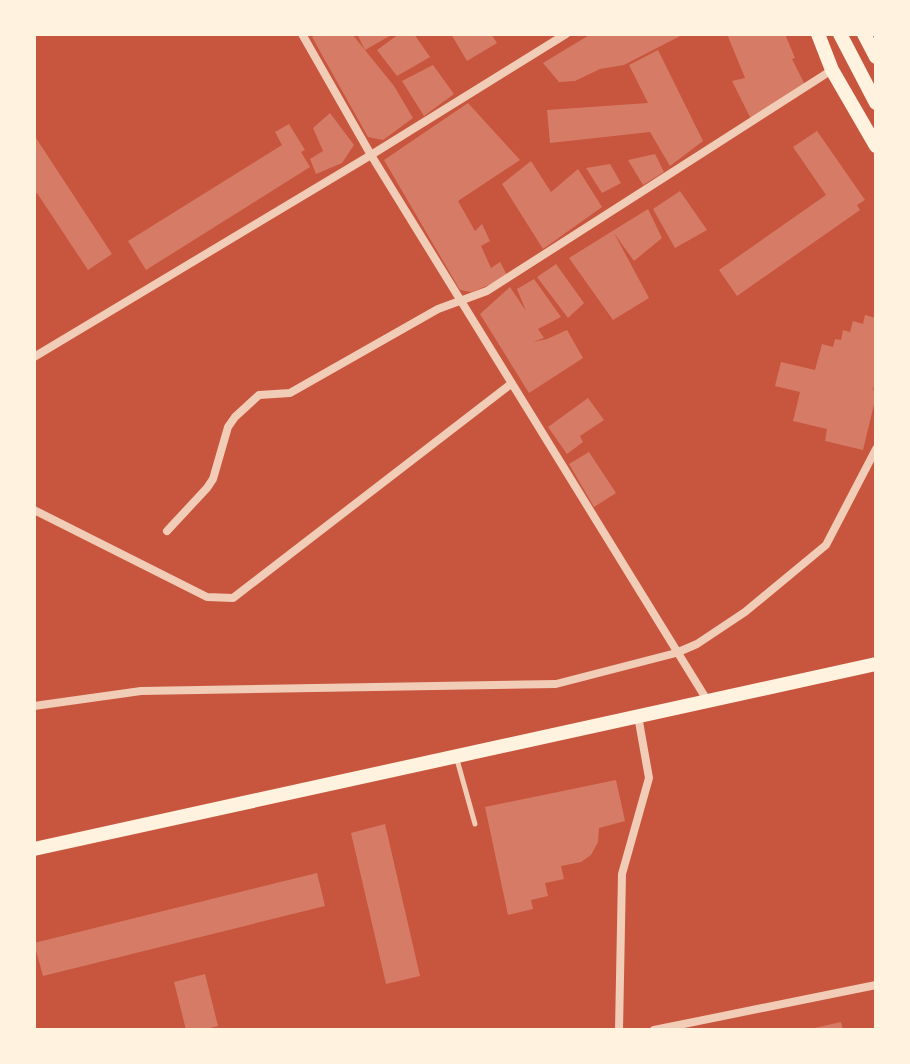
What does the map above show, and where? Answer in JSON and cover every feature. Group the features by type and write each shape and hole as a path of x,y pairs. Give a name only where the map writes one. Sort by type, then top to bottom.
{"main road":[{"path":"818,34 832,70 876,146"},
{"path":"840,34 876,103"},
{"path":"864,34 876,57"},
{"path":"34,849 876,664"}],"street":[{"path":"302,34 371,155 707,700"},
{"path":"34,357 566,34"},
{"path":"167,531 213,479 228,427 259,395 290,393 438,309 487,291 832,70"},
{"path":"34,510 207,597 233,598 511,384"},
{"path":"34,706 141,691 556,684 676,653 697,644 745,612 826,545 876,449"},
{"path":"619,1030 622,874 649,778 638,715"},
{"path":"654,1030 876,985"}],"lane":[{"path":"455,755 475,824"}],"building":[{"path":"317,34 352,34 394,86 413,118 383,140 368,137 312,37"},
{"path":"357,34 393,34 365,50"},
{"path":"399,34 414,34 430,57 397,76 377,50"},
{"path":"451,34 491,34 497,43 467,61"},
{"path":"591,34 684,34 624,65 600,69 575,81 559,82 543,63"},
{"path":"727,34 785,34 795,58 792,59 806,87 752,121 732,81 745,78"},
{"path":"658,50 703,141 670,166 650,132 550,143 547,110 648,103 629,65"},
{"path":"433,65 454,94 424,116 402,81"},
{"path":"468,103 520,160 458,201 475,231 482,224 490,241 481,246 491,268 500,262 508,277 472,292 460,290 384,160"},
{"path":"330,113 354,145 342,163 316,174 310,159 323,151 313,128"},
{"path":"289,124 305,150 301,152 310,167 146,270 128,241 282,145 275,132"},
{"path":"817,131 865,200 857,205 860,210 737,296 719,270 826,195 793,147"},
{"path":"34,135 112,254 88,270 37,193 34,195"},
{"path":"655,154 664,172 643,185 628,160"},
{"path":"531,161 551,192 578,169 602,207 543,249 502,184"},
{"path":"610,164 621,183 602,193 586,168"},
{"path":"680,191 707,230 675,248 653,209"},
{"path":"648,209 662,238 634,261 614,233 649,298 613,320 569,258"},
{"path":"556,264 584,303 568,318 537,277"},
{"path":"534,279 561,317 538,329 544,338 533,342 567,330 583,358 529,393 480,314 510,287 526,311 517,289"},
{"path":"865,315 876,318 876,377 873,390 876,396 863,450 825,441 827,429 793,421 800,392 775,386 781,362 815,370 822,344 833,347 835,339 841,340 843,330 850,332 853,321 863,324"},
{"path":"588,398 604,420 580,436 583,442 567,454 548,427"},
{"path":"589,452 616,493 594,507 569,464"},
{"path":"616,780 625,821 599,828 598,842 591,855 581,862 561,866 564,879 545,883 548,896 531,900 533,909 508,915 485,807"},
{"path":"385,824 420,976 386,984 351,833"},
{"path":"317,873 325,906 43,976 34,943"},
{"path":"205,974 218,1026 186,1030 174,982"},
{"path":"841,1022 843,1030 810,1030 810,1029"}]}
